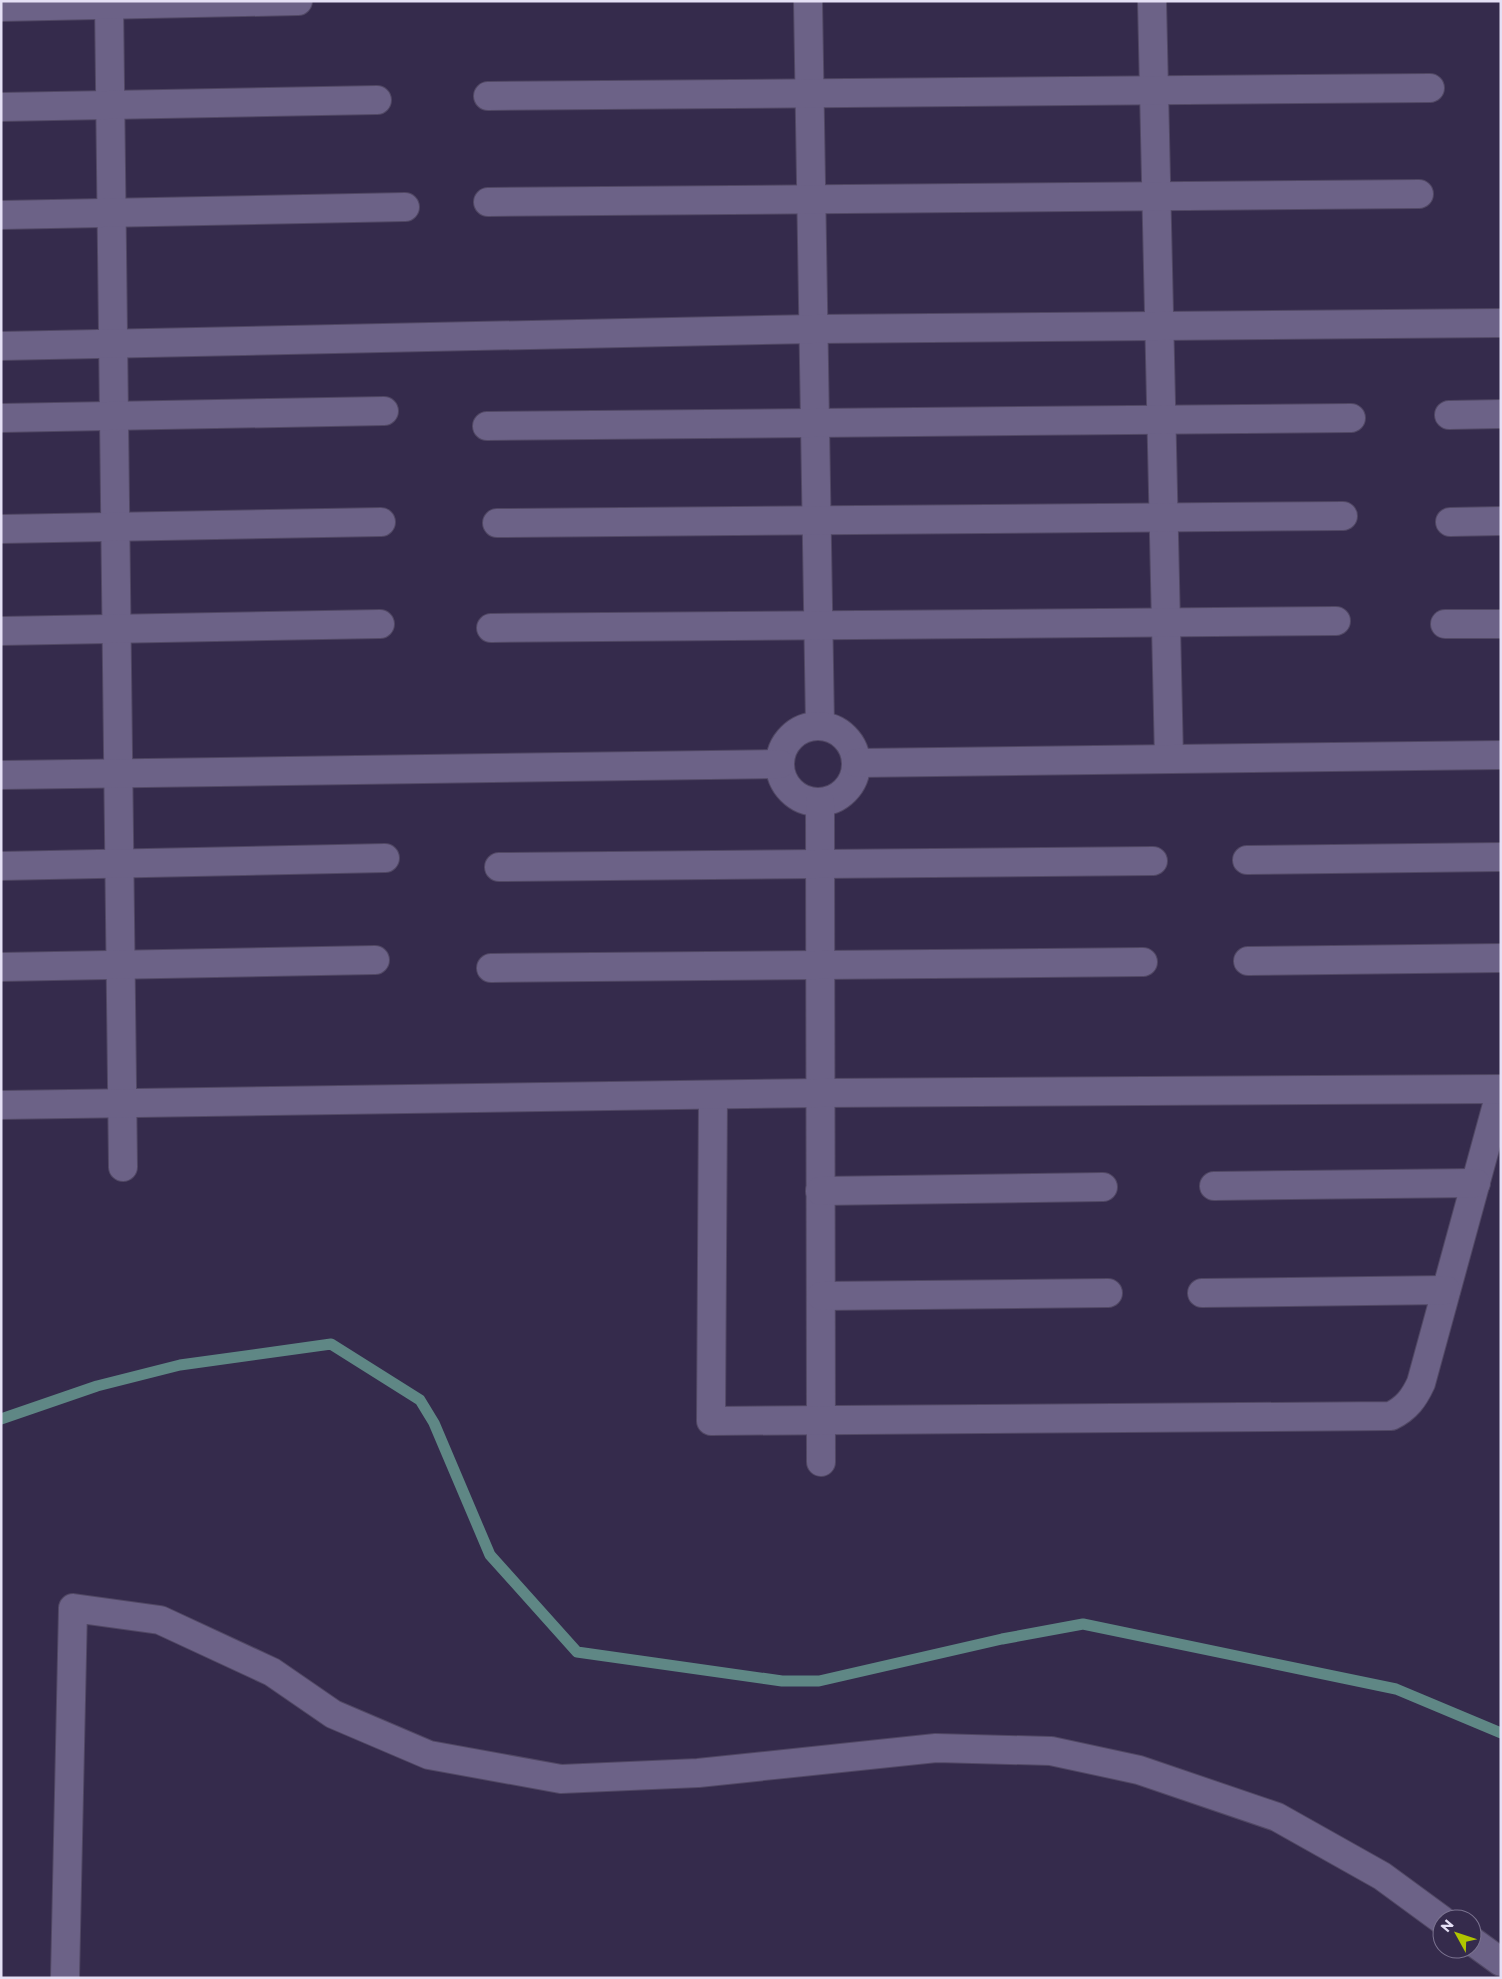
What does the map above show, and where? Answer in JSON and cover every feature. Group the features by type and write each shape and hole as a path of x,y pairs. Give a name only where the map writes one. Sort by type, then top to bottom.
{"street":[{"path":"1,7 109,3 298,1"},
{"path":"808,1 820,725"},
{"path":"1152,1 1169,760"},
{"path":"109,3 123,1167"},
{"path":"488,96 1430,88"},
{"path":"1,107 376,100"},
{"path":"488,202 1419,194"},
{"path":"1,215 405,207"},
{"path":"1,346 814,329 1501,323"},
{"path":"1,418 384,411"},
{"path":"1449,415 1501,414"},
{"path":"487,426 1351,418"},
{"path":"497,523 1343,516"},
{"path":"1450,522 1501,521"},
{"path":"1,530 381,522"},
{"path":"491,628 1336,621"},
{"path":"1,632 380,624"},
{"path":"1445,624 1501,624"},
{"path":"820,725 831,727 842,733 850,741 857,763 854,778 846,790 834,799 820,802 808,801 797,796 788,787 782,776 780,764 784,747 796,732 820,725"},
{"path":"857,763 1501,755"},
{"path":"1,775 780,764"},
{"path":"820,802 821,1462"},
{"path":"1247,860 1501,857"},
{"path":"1,866 385,858"},
{"path":"499,867 1153,861"},
{"path":"1248,961 1501,958"},
{"path":"1,967 375,960"},
{"path":"491,968 1143,962"},
{"path":"1,1105 820,1093 1501,1089 1421,1383 1414,1398 1403,1409 1392,1416 711,1421 713,1095"},
{"path":"1214,1186 1476,1183"},
{"path":"820,1191 1103,1187"},
{"path":"1202,1293 1446,1290"},
{"path":"821,1296 1108,1292"},
{"path":"65,1978 73,1608 160,1620 272,1672 333,1714 429,1755 561,1779 698,1773 936,1748 1051,1751 1139,1770 1277,1817 1382,1876 1432,1913"},
{"path":"1482,1948 1501,1962"}],"waterway":[{"path":"1,1419 97,1386 180,1365 331,1344 420,1400 434,1423 490,1555 577,1652 782,1681 819,1681 1002,1639 1083,1624 1396,1689 1501,1733"}]}
